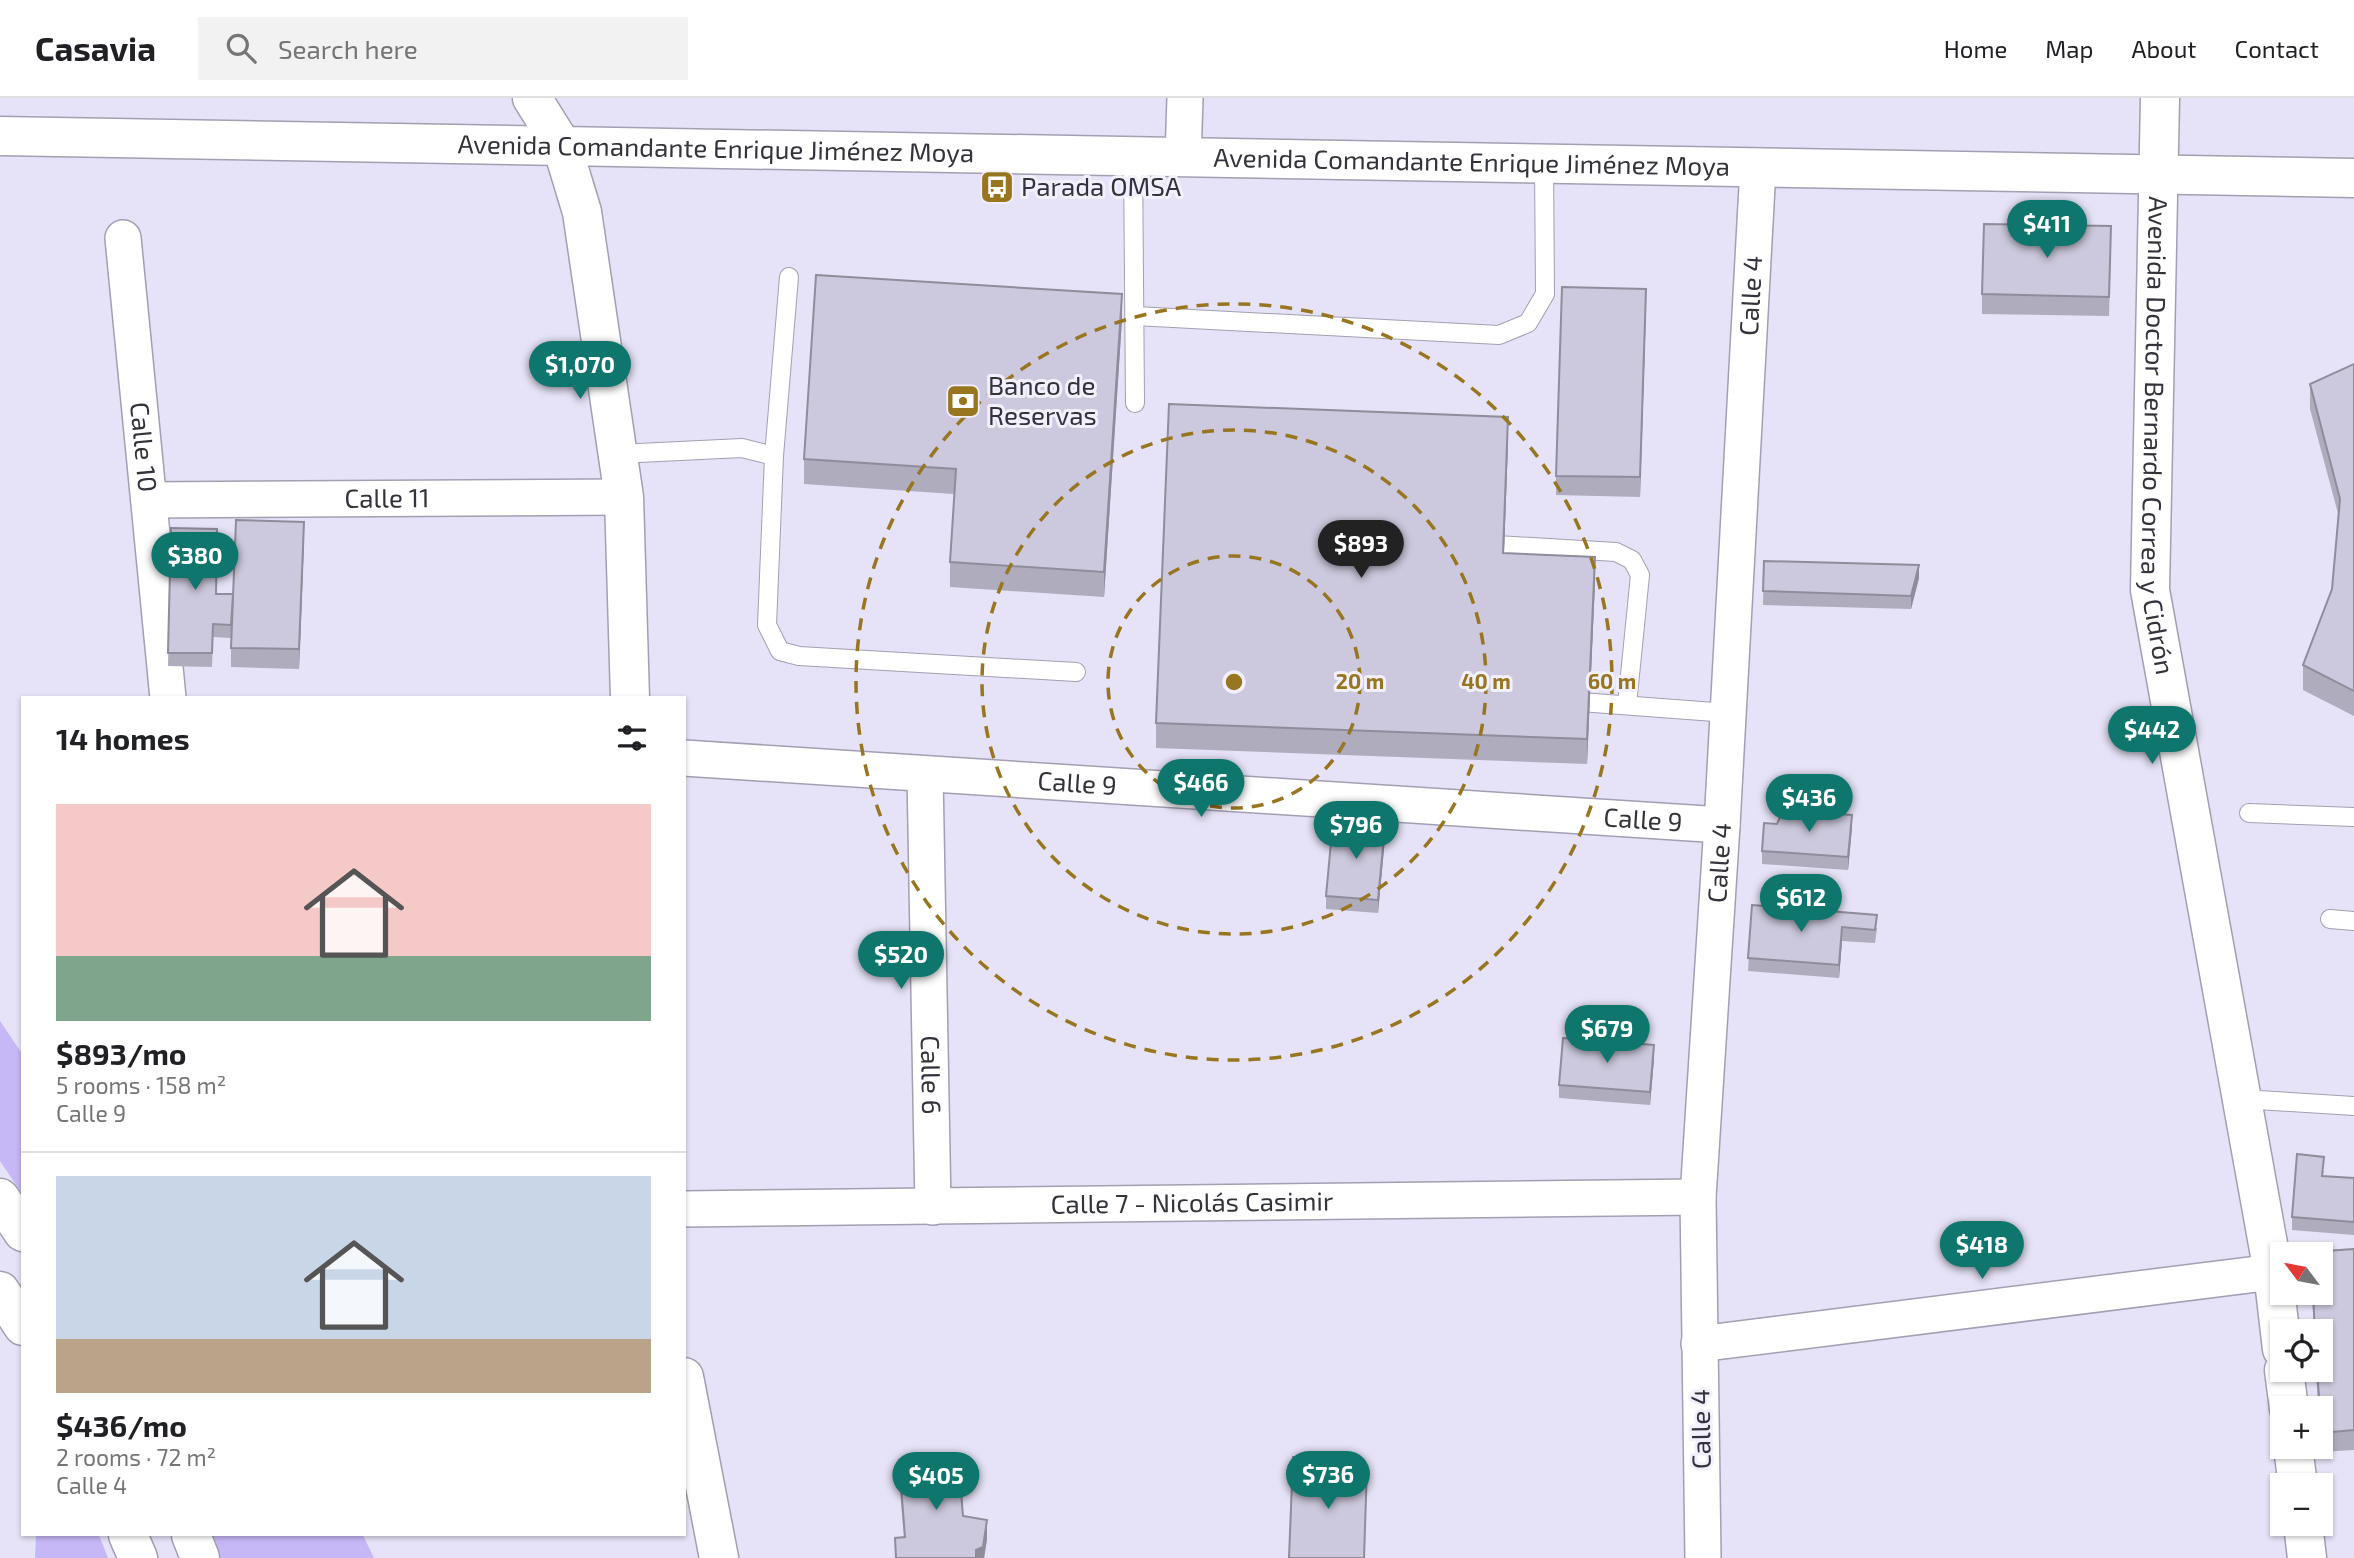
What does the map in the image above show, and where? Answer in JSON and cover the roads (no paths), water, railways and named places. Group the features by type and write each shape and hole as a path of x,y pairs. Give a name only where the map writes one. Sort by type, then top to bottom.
{"main road":[{"path":"532,98 562,146 582,212 624,497 630,696"},
{"name":"Avenida Doctor Bernardo Correa y Cidrón","path":"2160,98 2150,590 2270,1255"},
{"name":"Avenida Comandante Enrique Jiménez Moya","path":"0,136 2354,178"},
{"path":"0,1198 21,1229"},
{"path":"0,1291 21,1323"},
{"path":"686,1387 719,1558"},
{"path":"128,1536 138,1558"},
{"path":"191,1536 200,1558"},
{"path":"2304,1536 2307,1558"}],"street":[{"path":"1184,158 1185,98"},
{"name":"Calle 4","path":"1703,1558 1698,1197 1722,825 1758,168"},
{"name":"Calle 10","path":"123,238 168,696"},
{"name":"Calle 11","path":"149,500 624,497"},
{"name":"Calle 9","path":"686,758 1722,825"},
{"name":"Calle 6","path":"925,774 933,1207"},
{"name":"Calle 7 - Nicolás Casimir","path":"686,1209 1698,1197"},
{"path":"1699,1344 2270,1272"}],"lane":[{"path":"1133,156 1135,403"},
{"path":"1135,316 1499,335 1528,323 1545,294 1544,164"},
{"path":"789,277 774,456 766,625 780,651 799,656 1076,672"},
{"path":"618,454 742,448 774,456"},
{"path":"1469,543 1616,552 1632,560 1640,575 1627,705"},
{"path":"1544,699 1728,713"},
{"path":"2249,813 2354,817"},
{"path":"2330,919 2354,921"},
{"path":"2242,1099 2354,1106"}],"place":[{"name":"Parada OMSA","path":"997,187"},
{"name":"Banco de Reservas","path":"963,401"}]}
